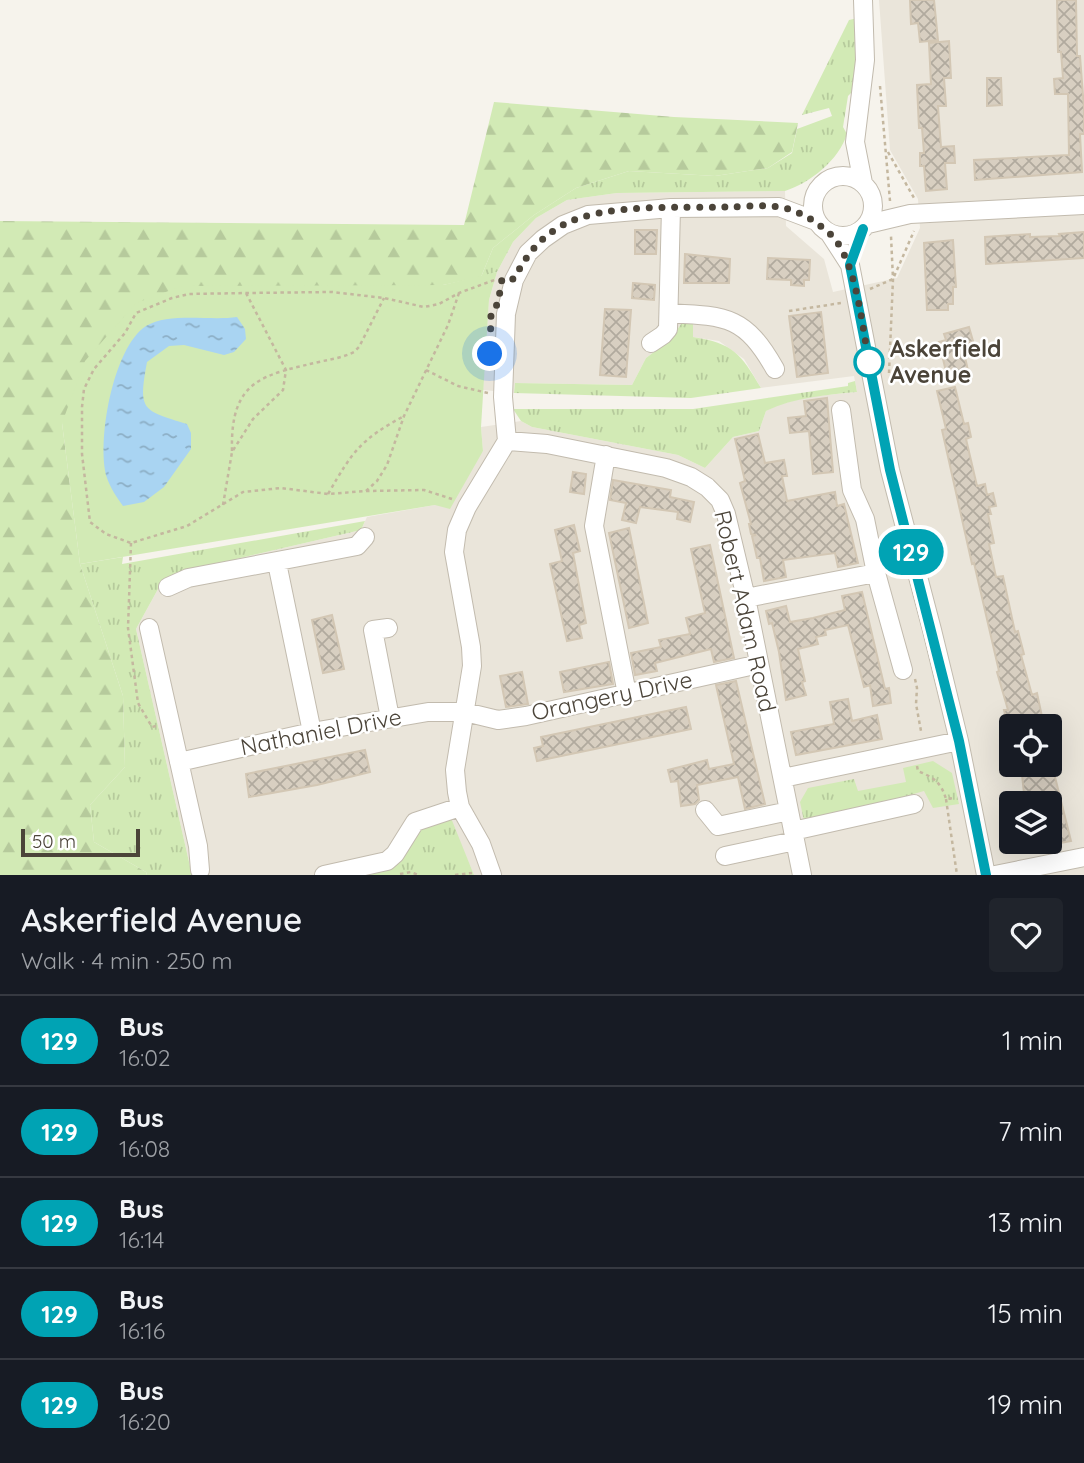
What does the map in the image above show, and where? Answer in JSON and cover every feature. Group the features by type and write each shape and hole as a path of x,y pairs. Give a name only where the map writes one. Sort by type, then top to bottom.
{"street":[{"path":"850,265 873,210 855,142 865,60 863,0"},
{"path":"834,178 855,142"},
{"path":"779,207 817,190 826,181 849,177 867,189 890,212"},
{"path":"816,221 813,204 817,190"},
{"path":"830,234 850,236 890,212 921,214 1084,205"},
{"path":"484,874 481,844 460,807 455,770 472,666 454,552 457,530 467,506 507,441 496,395 506,314 514,279 528,253 543,239 563,225 587,215 671,208 779,207 816,221 830,234 850,265 890,470 959,741 986,875"},
{"path":"651,343 668,328 671,208"},
{"path":"669,313 733,320 763,348 775,369"},
{"path":"841,410 852,490 865,519 876,573 909,673"},
{"name":"Robert Adam Road","path":"507,441 547,444 666,468 691,477 707,487 720,500 747,598 802,875"},
{"path":"606,455 594,526 627,694"},
{"path":"168,587 188,579 358,546 365,537"},
{"path":"277,563 312,732"},
{"path":"747,598 876,573"},
{"path":"149,628 198,846 200,870"},
{"path":"388,628 373,630 390,718"},
{"name":"Orangery Drive","path":"466,712 498,720 759,664"},
{"name":"Nathaniel Drive","path":"179,762 312,732 390,718 428,712 466,712"},
{"path":"783,778 959,741"},
{"path":"725,856 914,804"},
{"path":"324,875 387,861 395,854 415,822 460,807"},
{"path":"705,810 718,826 789,811"},
{"path":"995,875 1084,857"}],"path":[{"path":"879,80 890,212 890,379"},
{"path":"886,149 921,214 892,279"},
{"path":"467,506 441,494 424,490 328,494 281,488 256,490 243,492 187,526 131,543 106,534 90,522 86,507 82,454 84,389 94,369 125,333 136,313 172,298 189,294 331,292 384,298 424,307 497,279 514,279"},
{"path":"232,452 253,419 283,390 286,370 246,293"},
{"path":"366,491 377,481 387,465 404,416 448,325 459,293"},
{"path":"223,506 232,452 232,431 248,388 266,375 354,352 384,298"},
{"path":"789,311 846,302"},
{"path":"426,370 458,386 496,395"},
{"path":"328,494 352,454 373,433 404,416"},
{"path":"909,673 917,688 916,704 927,758 916,763 918,772 937,780 943,788 957,875"},
{"path":"946,799 970,794"},
{"path":"397,875 411,872 418,875"},
{"path":"455,875 484,874"}],"shaded area":[{"path":"879,0 1084,0 1084,875 474,875 450,819 396,864 343,875 192,875 136,629 163,580 240,558 361,530 367,517 435,505 483,451 481,427 521,421 532,427 678,455 705,468 733,437 759,431 766,411 778,405 806,397 857,392 854,376 761,388 744,359 719,341 693,337 693,323 681,324 671,339 646,358 632,385 515,383 514,393 483,390 489,300 497,272 513,242 536,218 567,200 617,193 785,191 786,226 824,259 833,292 897,278 920,228 918,199 890,150"}],"green space":[{"path":"858,18 856,88 848,96 843,127 847,134 837,153 813,176 785,191 617,193 567,200 536,218 513,242 497,272 481,277 493,248 534,215 576,188 629,171 715,176 768,168 792,153 797,129 832,116 829,108 802,115 849,20"},
{"path":"494,102 674,117 798,123 792,152 768,168 715,176 629,171 576,188 534,215 493,248 481,277 443,285 62,423 80,564 123,696 125,767 90,805 94,842 147,875 0,875 0,221 464,225"},
{"path":"497,272 489,300 481,427 483,451 450,509 435,505 80,564 62,423 85,361 136,303 182,286 443,285"},
{"path":"693,323 693,337 718,343 734,352 748,367 761,388 691,398 514,393 515,383 632,385 646,358 671,339 681,324"},
{"path":"855,381 857,392 799,400 766,411 759,431 733,437 705,468 678,455 532,427 521,421 513,409 693,409 848,386 848,383"},
{"path":"365,521 361,530 240,558 163,580 136,629 192,875 147,875 94,842 90,805 125,767 123,696 80,564 123,557 122,564"},
{"path":"933,761 952,773 959,804 933,808 924,791 861,809 804,821 800,802 808,788 854,779 858,791 906,782 903,768"},
{"path":"451,818 474,875 343,875 396,864 419,827"}],"water":[{"path":"237,317 245,329 246,339 234,352 224,355 184,345 169,346 147,362 143,390 147,406 160,415 187,424 191,433 191,449 164,487 144,502 123,506 107,478 104,442 116,374 134,337 146,326 166,319"}],"building":[{"path":"910,0 934,0 938,40 920,42 918,23 911,24"},
{"path":"1057,0 1076,0 1077,56 1080,56 1084,109 1084,134 1080,134 1082,172 975,180 974,160 1069,155 1068,94 1055,94 1054,79 1063,78 1061,52 1058,52"},
{"path":"949,41 951,78 944,78 946,106 938,106 941,147 954,146 955,163 945,163 947,189 926,191 924,166 920,166 920,153 924,153 922,128 919,128 917,85 931,84 929,43"},
{"path":"987,78 1001,78 1002,105 987,106"},
{"path":"635,230 657,230 656,254 635,254"},
{"path":"1084,232 1084,258 986,264 985,237 1030,234 1030,237 1060,236 1059,234"},
{"path":"953,240 956,287 953,287 953,304 948,304 948,310 927,310 924,243"},
{"path":"685,254 730,259 729,283 684,283"},
{"path":"768,258 810,260 809,280 804,280 804,286 791,285 791,280 767,279"},
{"path":"633,283 655,285 654,300 632,298"},
{"path":"605,309 631,310 626,377 600,375"},
{"path":"821,312 828,373 797,377 789,316"},
{"path":"969,327 973,341 962,344 969,375 948,380 939,342 946,340 944,334"},
{"path":"955,387 964,424 968,423 971,437 966,439 977,486 985,484 987,495 993,493 996,506 989,507 991,514 988,514 994,543 989,544 996,577 1003,576 1032,695 1037,693 1041,714 1005,714 1004,710 1008,710 942,430 946,429 937,391"},
{"path":"827,398 833,472 813,474 809,431 790,433 788,418 806,416 804,401"},
{"path":"758,434 765,463 784,460 787,476 782,476 787,501 835,492 837,506 844,504 858,563 838,567 835,553 783,560 786,577 764,581 752,536 756,535 751,534 751,524 740,483 745,481 735,439"},
{"path":"573,472 586,474 584,494 570,492"},
{"path":"613,480 671,490 670,497 694,502 690,522 677,519 678,512 640,507 636,523 622,520 626,503 610,500"},
{"path":"574,525 580,551 573,553 586,623 579,625 582,638 567,641 550,564 562,561 555,530"},
{"path":"629,528 648,623 629,628 609,533"},
{"path":"710,545 734,658 714,662 711,649 655,663 657,671 635,675 631,653 661,647 659,640 690,634 686,618 705,613 691,549"},
{"path":"862,592 885,689 889,688 891,703 873,706 870,685 864,687 848,625 825,630 826,635 816,637 818,644 798,649 806,695 786,700 779,652 766,611 786,606 790,622 813,618 845,610 842,596"},
{"path":"332,615 344,669 323,673 312,620"},
{"path":"609,662 613,684 564,692 560,672"},
{"path":"522,672 528,704 506,707 500,676"},
{"path":"736,681 765,804 745,809 738,777 697,785 699,800 695,804 681,806 678,781 671,782 668,770 707,760 709,769 734,764 716,685"},
{"path":"848,699 852,721 877,715 882,739 796,755 791,732 834,724 830,702"},
{"path":"686,707 691,729 537,761 534,748 543,746 541,737"},
{"path":"365,750 370,772 249,797 246,774"},
{"path":"1022,777 1055,777 1058,791 1024,791"},
{"path":"1062,805 1071,841 1062,843"}],"bus line":[{"name":"129","path":"863,229 850,265 890,470 959,741 986,875"}],"place":[{"name":"Askerfield Avenue","path":"869,362"}],"route":[{"path":"490,354 491,314 498,303 502,279 514,279 528,253 563,225 587,215 614,212 671,208 779,207 816,221 837,243 850,265 870,369 869,362"}]}
